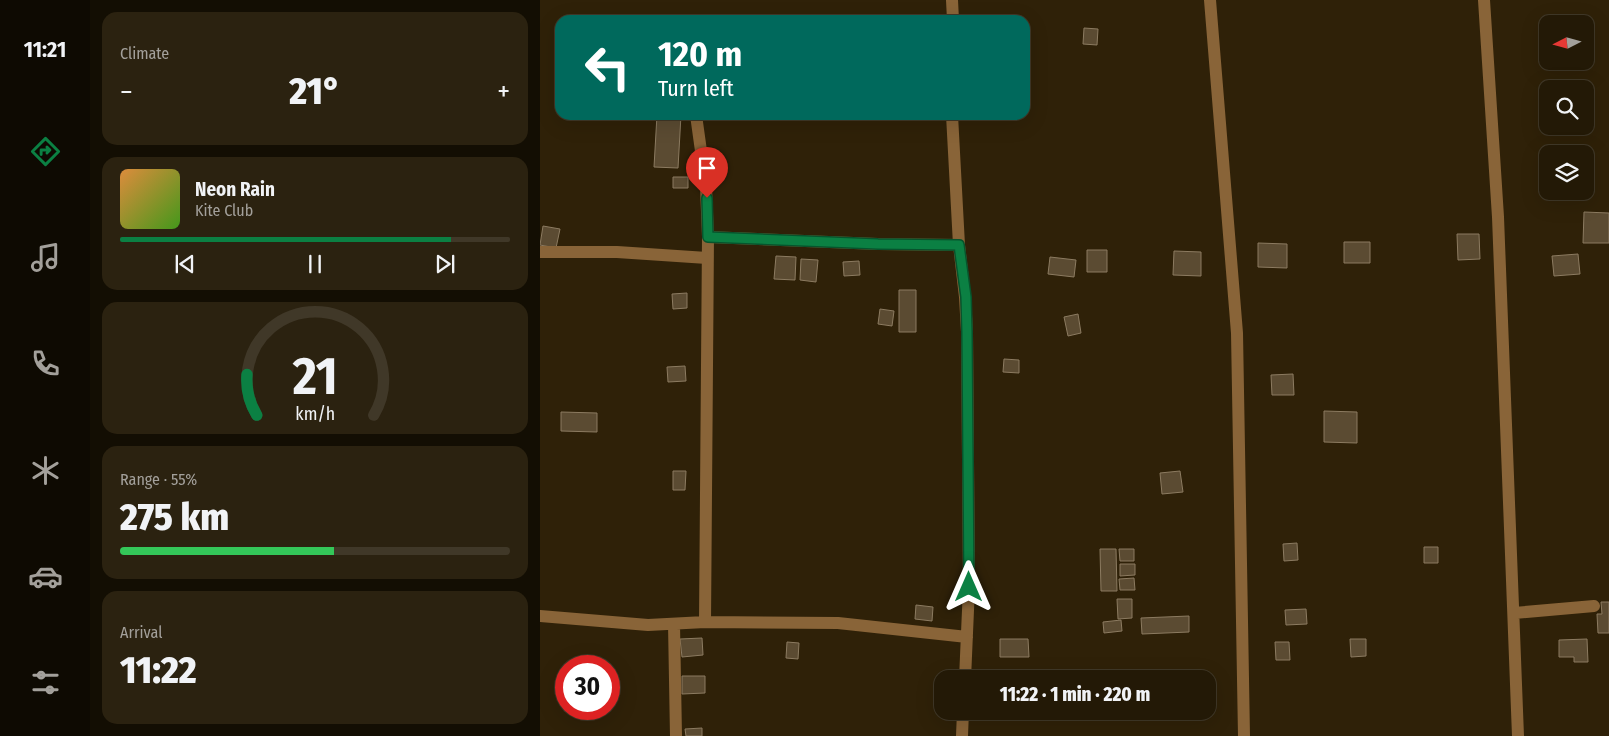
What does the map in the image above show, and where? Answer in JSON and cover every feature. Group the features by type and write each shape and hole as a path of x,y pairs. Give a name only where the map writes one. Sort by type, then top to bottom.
{"street":[{"path":"952,0 953,15"},
{"path":"1210,0 1236,333 1244,736"},
{"path":"1484,0 1498,217 1518,736"},
{"path":"697,120 706,187 708,237 706,258 705,622"},
{"path":"952,120 959,245 966,297 967,332 969,587 965,670"},
{"path":"708,237 878,244 959,245"},
{"path":"540,252 617,252 706,258"},
{"path":"1514,613 1594,606"},
{"path":"540,616 648,625 705,622 838,623 967,637"},
{"path":"674,624 676,736"},
{"path":"962,736 963,720"}],"building":[{"path":"1084,28 1098,29 1097,45 1083,44"},
{"path":"657,120 681,120 678,168 654,167"},
{"path":"673,177 688,177 688,188 673,188"},
{"path":"1584,212 1609,213 1609,243 1583,243"},
{"path":"543,226 560,229 556,248 540,245"},
{"path":"1457,234 1479,234 1480,259 1458,260"},
{"path":"1344,242 1370,242 1370,263 1344,263"},
{"path":"1258,243 1287,244 1287,268 1258,267"},
{"path":"1087,250 1107,250 1107,272 1087,272"},
{"path":"1174,251 1201,252 1201,276 1173,275"},
{"path":"1578,254 1580,274 1554,276 1552,256"},
{"path":"776,256 796,257 795,280 774,279"},
{"path":"1050,257 1076,260 1074,277 1048,274"},
{"path":"801,259 818,260 816,282 800,280"},
{"path":"859,261 860,275 844,276 843,262"},
{"path":"899,290 916,290 916,332 899,332"},
{"path":"687,293 687,308 673,309 672,294"},
{"path":"880,309 894,311 892,326 878,324"},
{"path":"1078,314 1081,333 1068,336 1064,317"},
{"path":"1004,359 1019,360 1019,373 1003,372"},
{"path":"685,366 686,381 668,382 667,367"},
{"path":"1293,374 1294,395 1272,395 1271,375"},
{"path":"1324,411 1357,412 1357,443 1324,442"},
{"path":"561,412 597,413 597,432 561,431"},
{"path":"673,471 686,471 685,490 673,490"},
{"path":"1180,471 1183,492 1162,494 1160,473"},
{"path":"1297,543 1298,560 1284,561 1283,544"},
{"path":"1424,547 1438,547 1438,563 1424,563"},
{"path":"1100,549 1116,549 1117,591 1101,591"},
{"path":"1119,549 1134,549 1134,561 1120,561"},
{"path":"1120,564 1135,564 1135,575 1120,576"},
{"path":"1134,578 1135,590 1120,590 1119,579"},
{"path":"1117,599 1132,599 1132,618 1118,619"},
{"path":"1601,602 1609,602 1609,633 1598,633 1597,614 1602,614"},
{"path":"916,605 933,607 932,621 915,619"},
{"path":"1306,609 1307,624 1286,625 1285,610"},
{"path":"1189,616 1189,632 1142,634 1141,618"},
{"path":"1121,620 1122,631 1104,633 1103,622"},
{"path":"702,638 703,655 682,657 680,639"},
{"path":"1000,639 1028,639 1029,657 1000,657"},
{"path":"1350,639 1366,639 1366,656 1351,657"},
{"path":"1587,639 1588,662 1574,662 1574,657 1559,657 1559,640"},
{"path":"787,642 799,643 798,659 786,658"},
{"path":"1275,642 1289,642 1290,660 1276,660"},
{"path":"682,676 705,676 705,693 682,694"},
{"path":"702,728 702,736 686,736 685,729"}],"route":[{"path":"707,198 708,237 878,244 959,245 966,297 969,587"}]}
